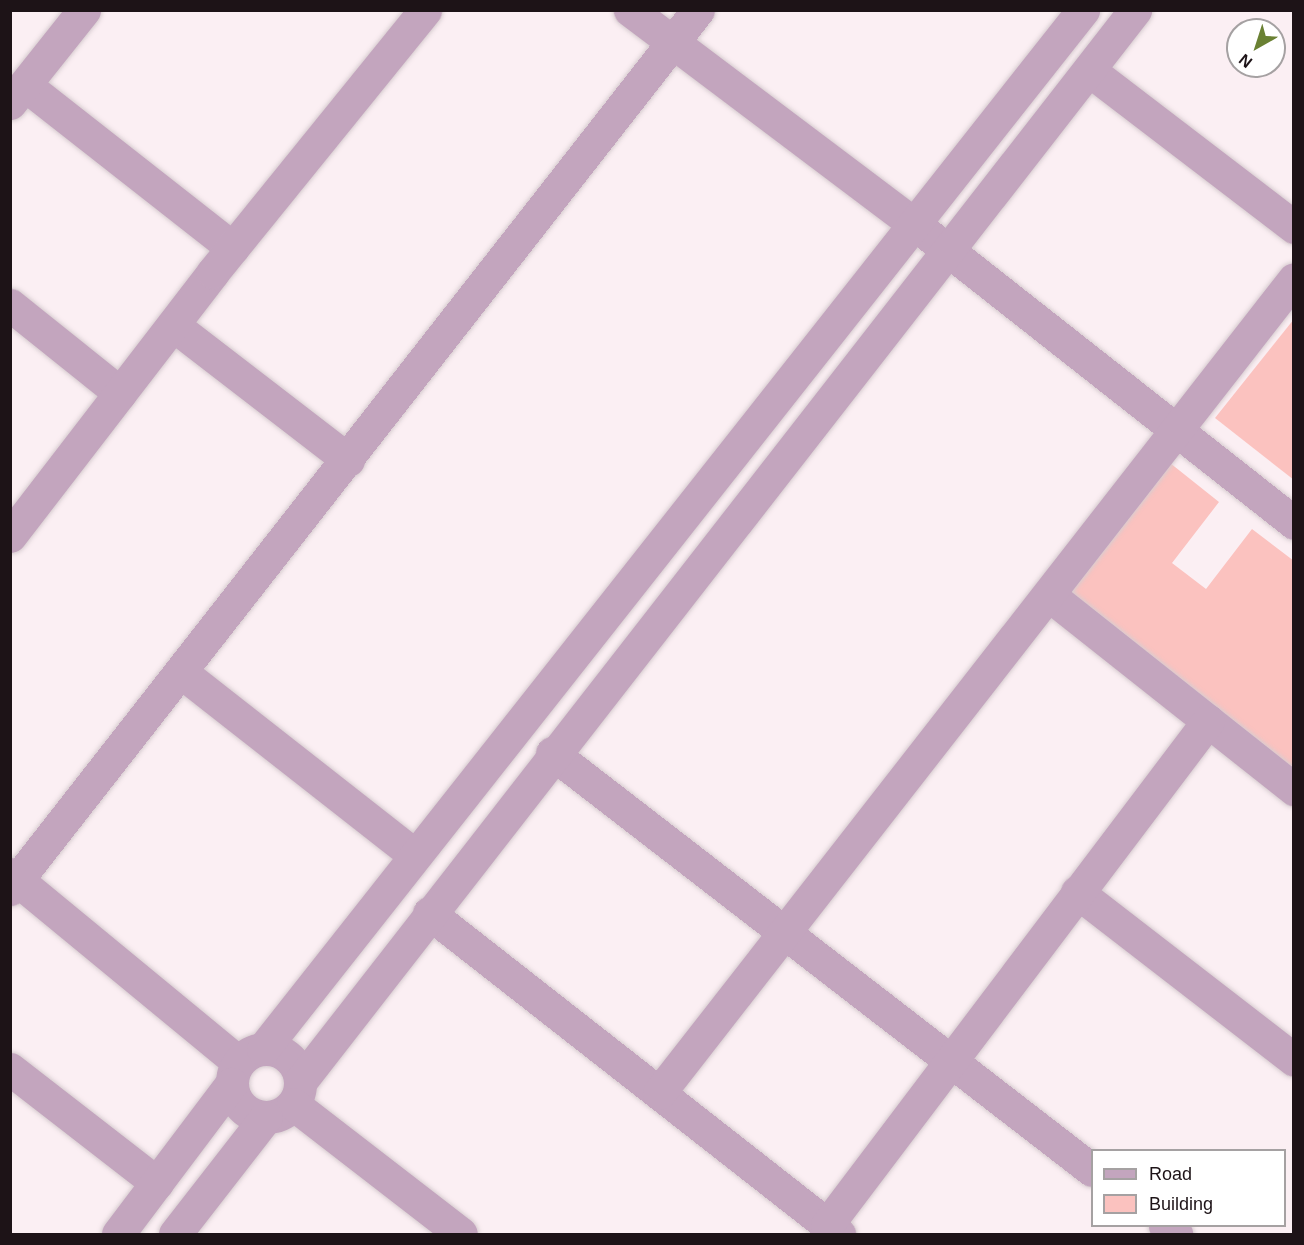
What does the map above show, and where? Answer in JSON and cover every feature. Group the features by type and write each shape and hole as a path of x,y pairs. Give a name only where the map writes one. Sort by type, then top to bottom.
{"street":[{"path":"84,10 18,94 233,248"},
{"path":"10,536 233,248 425,10"},
{"path":"630,10 951,252 1293,523"},
{"path":"287,1101 291,1060 244,1065 13,881 348,460 698,10"},
{"path":"118,1234 244,1065 917,226 1083,10"},
{"path":"175,1234 287,1101 552,753 951,252 1135,10"},
{"path":"1090,71 1293,227"},
{"path":"659,1094 1293,279"},
{"path":"10,305 120,393"},
{"path":"173,325 348,460"},
{"path":"1049,595 1293,789"},
{"path":"181,672 414,855"},
{"path":"429,913 833,1230 949,1059 1208,722"},
{"path":"552,753 1091,1169"},
{"path":"1077,892 1293,1060"},
{"path":"244,1065 247,1112 287,1101"},
{"path":"10,1069 157,1183"},
{"path":"287,1101 461,1234"}],"building":[{"path":"1294,319 1294,480 1215,418"},
{"path":"1165,459 1219,502 1172,563 1206,589 1252,529 1294,561 1294,770 1063,592"}]}
